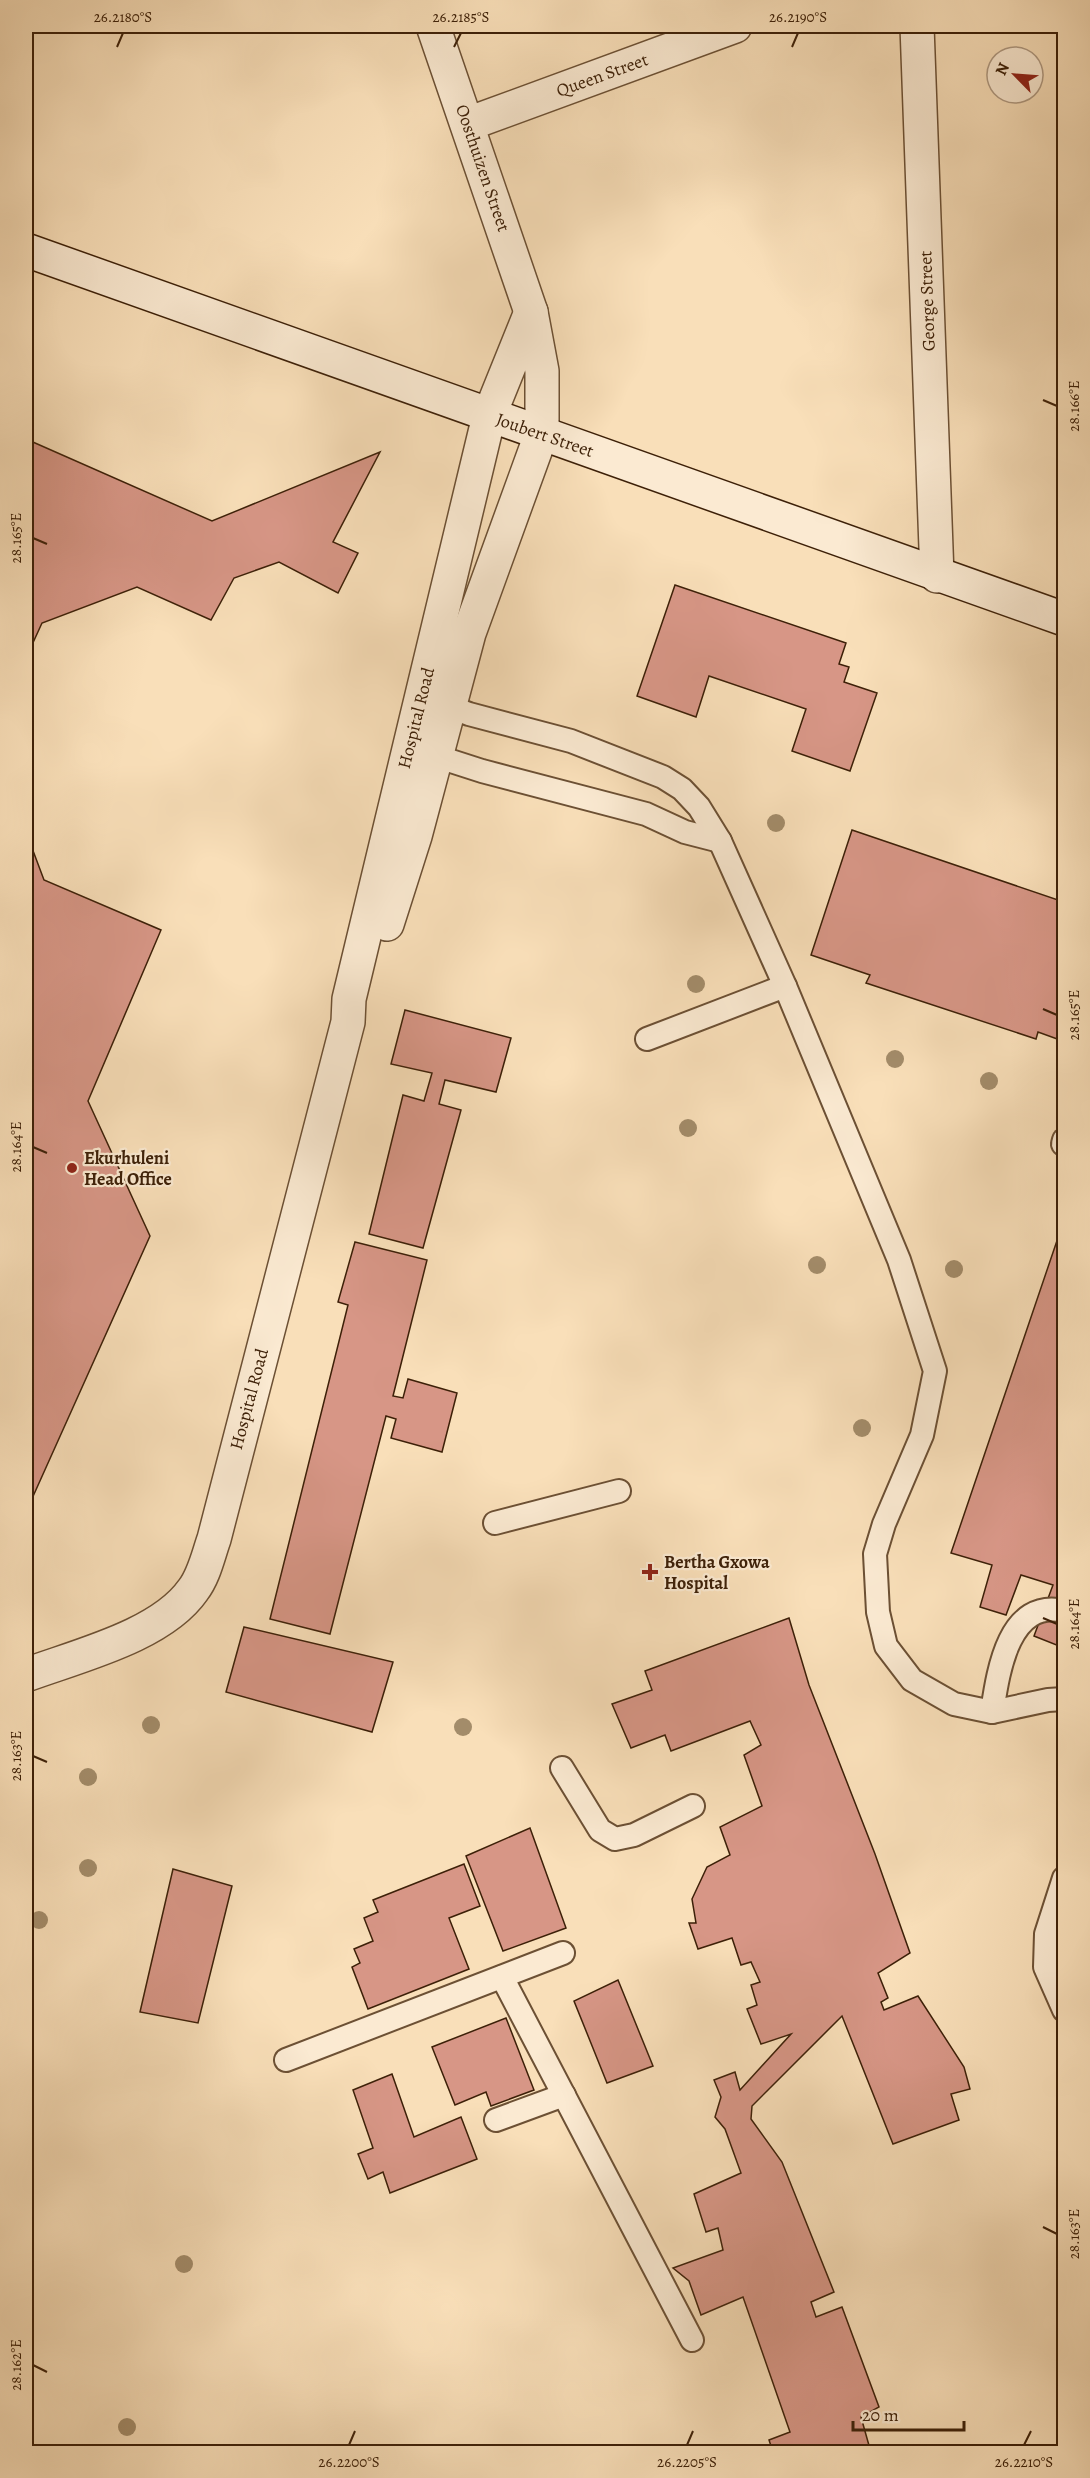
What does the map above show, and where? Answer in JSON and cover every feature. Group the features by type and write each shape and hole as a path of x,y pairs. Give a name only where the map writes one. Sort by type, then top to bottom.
{"street":[{"name":"Oosthuizen Street","path":"433,26 531,312 542,371 542,432"},
{"name":"Queen Street","path":"468,124 735,26"},
{"name":"George Street","path":"917,26 937,576"},
{"name":"Joubert Street","path":"26,250 489,416 542,432 937,576 1065,619"},
{"path":"489,416 531,312"},
{"name":"Hospital Road","path":"26,1675 147,1629 171,1613 195,1589 214,1539 348,1022 349,999 435,702 489,416"},
{"name":"Hospital Road","path":"435,702 469,633 542,432"}],"lane":[{"path":"435,702 571,741 663,777 682,789 699,807 720,841 785,986 899,1260 935,1371 922,1434 884,1524 875,1554 879,1612 886,1646 912,1680 954,1704 992,1712 1048,1700 1065,1699"},
{"path":"422,751 482,771 646,814 685,832 720,841"},
{"path":"647,1039 785,986"},
{"path":"495,1523 619,1491"},
{"path":"992,1712 997,1680 1013,1631 1037,1611 1065,1611"},
{"path":"562,1768 600,1830 615,1839 633,1835 693,1806"},
{"path":"1065,1878 1046,1934 1045,1967 1065,2010"},
{"path":"286,2060 563,1953"},
{"path":"502,1977 692,2340"},
{"path":"496,2120 564,2095"}],"building":[{"path":"26,439 212,521 380,452 333,542 358,553 338,593 279,562 234,578 211,620 137,587 42,623 26,658"},
{"path":"675,585 846,643 839,664 849,667 844,682 877,693 850,771 792,751 806,709 709,676 696,717 637,696"},
{"path":"852,830 1064,902 1064,1026 1060,1040 1038,1032 1036,1039 866,983 870,975 811,955"},
{"name":"Ekurhuleni Head Office","path":"26,832 44,880 161,930 88,1101 150,1236 26,1512"},
{"path":"405,1010 511,1038 496,1092 445,1080 439,1104 461,1110 423,1248 369,1234 403,1095 424,1101 432,1073 391,1064"},
{"path":"1064,1220 1064,1648 1034,1636 1053,1585 1021,1575 1006,1615 980,1607 992,1565 951,1553"},
{"path":"355,1242 427,1260 393,1396 403,1398 408,1379 457,1393 442,1452 391,1438 396,1419 386,1416 330,1634 270,1619 348,1305 338,1302"},
{"path":"789,1618 809,1685 875,1854 910,1953 878,1973 888,1998 881,2002 884,2010 918,1996 964,2067 970,2089 951,2094 959,2120 893,2144 842,2016 752,2106 751,2119 782,2162 834,2292 811,2302 816,2317 842,2307 879,2407 861,2417 870,2449 859,2452 773,2452 769,2440 790,2432 743,2297 701,2315 689,2281 673,2268 723,2250 718,2228 706,2232 694,2194 741,2173 725,2129 715,2117 721,2097 714,2080 735,2072 740,2090 791,2034 761,2044 747,2009 757,2005 751,1985 760,1982 751,1962 741,1965 732,1938 698,1949 689,1923 696,1923 692,1899 707,1867 730,1855 720,1827 762,1806 744,1755 761,1745 750,1721 671,1751 665,1735 631,1748 612,1704 652,1690 645,1671"},
{"path":"244,1627 393,1662 372,1732 226,1692"},
{"path":"530,1828 566,1928 503,1951 466,1856"},
{"path":"464,1864 480,1906 449,1918 469,1969 368,2009 352,1967 360,1963 354,1949 373,1941 364,1918 378,1912 373,1900"},
{"path":"173,1869 232,1886 198,2023 140,2012"},
{"path":"618,1980 653,2066 607,2083 574,2001"},
{"path":"506,2018 534,2090 491,2106 486,2092 455,2105 432,2047"},
{"path":"392,2074 414,2137 461,2117 477,2159 390,2193 383,2172 368,2179 358,2154 373,2148 353,2090"}],"place":[{"name":"Ekurhuleni Head Office","path":"72,1168"},
{"name":"Bertha Gxowa Hospital","path":"650,1572"}]}
